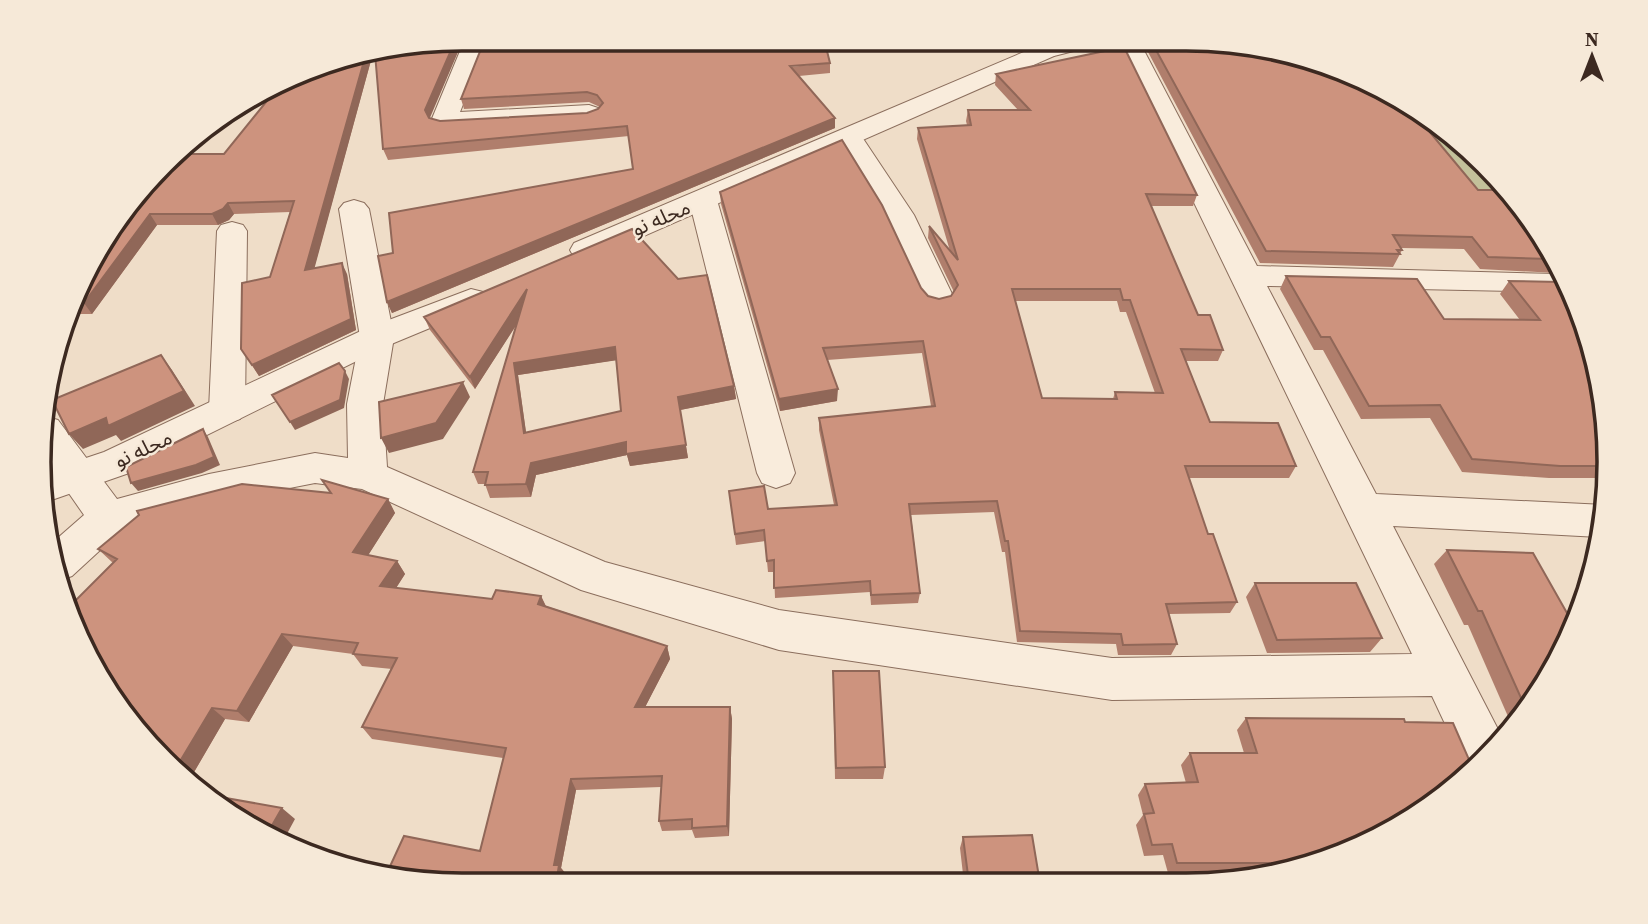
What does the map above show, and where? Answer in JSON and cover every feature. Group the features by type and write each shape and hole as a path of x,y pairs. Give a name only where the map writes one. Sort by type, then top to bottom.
{"street":[{"path":"472,51 444,121 589,113"},
{"name":"محله نو","path":"552,264 849,137 1024,51"},
{"path":"1132,51 1364,509 1480,749"},
{"path":"849,137 899,215 937,298"},
{"path":"703,200 776,473"},
{"path":"354,209 377,337 365,404 368,475"},
{"path":"227,410 232,231"},
{"path":"1246,276 1557,284"},
{"name":"محله نو","path":"59,482 118,462 377,337 502,286"},
{"path":"51,453 59,482 107,518"},
{"path":"63,559 107,518 209,489 315,468 368,475 596,577 779,630 1112,679 1443,675"},
{"path":"1364,509 1593,520"}],"shaded area":[{"path":"1428,130 1477,171 1496,192 1481,193"}],"building":[{"path":"451,51 425,110 429,118 440,121 587,113 598,109 603,103 597,95 587,92 461,99 480,51 827,51 830,63 790,66 835,118 387,302 378,256 393,253 389,213 633,169 627,126 383,149 376,60 382,59 408,54"},
{"path":"1105,51 1126,51 1197,195 1146,194 1198,315 1210,315 1223,350 1181,349 1210,422 1278,423 1296,466 1185,466 1208,534 1213,534 1237,602 1166,604 1177,644 1123,645 1121,634 1020,631 1008,541 1005,541 997,501 909,504 920,593 871,595 870,581 774,588 774,560 767,561 764,530 735,534 729,491 764,486 768,509 837,505 819,418 935,406 923,341 823,348 838,389 779,399 720,192 842,140 882,205 921,288 928,296 939,299 951,296 958,285 929,226 958,260 918,128 971,125 968,110 1030,110 996,74","holes":["1012,289 1120,289 1123,300 1130,300 1163,393 1115,392 1117,399 1042,398"]},
{"path":"1156,51 1213,52 1266,59 1318,73 1368,93 1429,131 1478,190 1494,190 1544,259 1488,257 1472,237 1393,235 1402,250 1397,250 1400,254 1266,251"},
{"path":"363,63 305,270 342,263 351,319 252,365 241,349 242,283 270,277 294,201 228,203 223,209 212,214 150,214 83,303 120,234 171,171 190,154 224,154 268,99 305,82"},
{"path":"632,229 678,279 707,275 734,386 678,397 686,445 626,454 626,442 531,463 526,484 485,485 488,472 473,472 527,289 470,377 424,317","holes":["615,347 621,411 524,433 514,363"]},
{"path":"1286,276 1417,279 1444,319 1540,320 1509,281 1556,282 1575,330 1589,382 1594,408 1597,466 1472,459 1440,405 1369,406 1330,337 1321,337"},
{"path":"161,355 184,391 108,426 106,418 69,434 55,405 56,398"},
{"path":"339,363 345,371 340,400 290,422 272,395"},
{"path":"463,382 436,423 381,438 379,402"},
{"path":"203,429 214,457 196,465 131,483 126,467"},
{"path":"322,480 388,499 353,552 397,561 380,586 492,599 496,590 541,596 538,604 667,646 635,707 730,707 727,826 692,828 692,819 659,821 662,776 571,779 554,865 559,865 558,873 435,872 390,867 404,836 480,851 506,748 362,727 397,658 353,654 358,643 282,634 237,711 212,708 180,761 153,733 120,690 82,619 75,601 117,559 98,549 139,515 137,511 242,484 331,493"},
{"path":"1447,550 1533,553 1568,613 1542,668 1521,699 1482,611 1478,611"},
{"path":"1255,583 1356,583 1382,638 1277,640"},
{"path":"833,671 879,671 885,767 836,768"},
{"path":"1246,718 1404,719 1405,722 1453,723 1469,760 1436,788 1392,818 1343,842 1292,859 1275,863 1177,863 1172,844 1152,845 1144,814 1154,813 1145,784 1198,782 1190,753 1257,753"},
{"path":"226,798 282,808 271,826"},
{"path":"1032,835 1038,873 968,873 963,837"}]}
